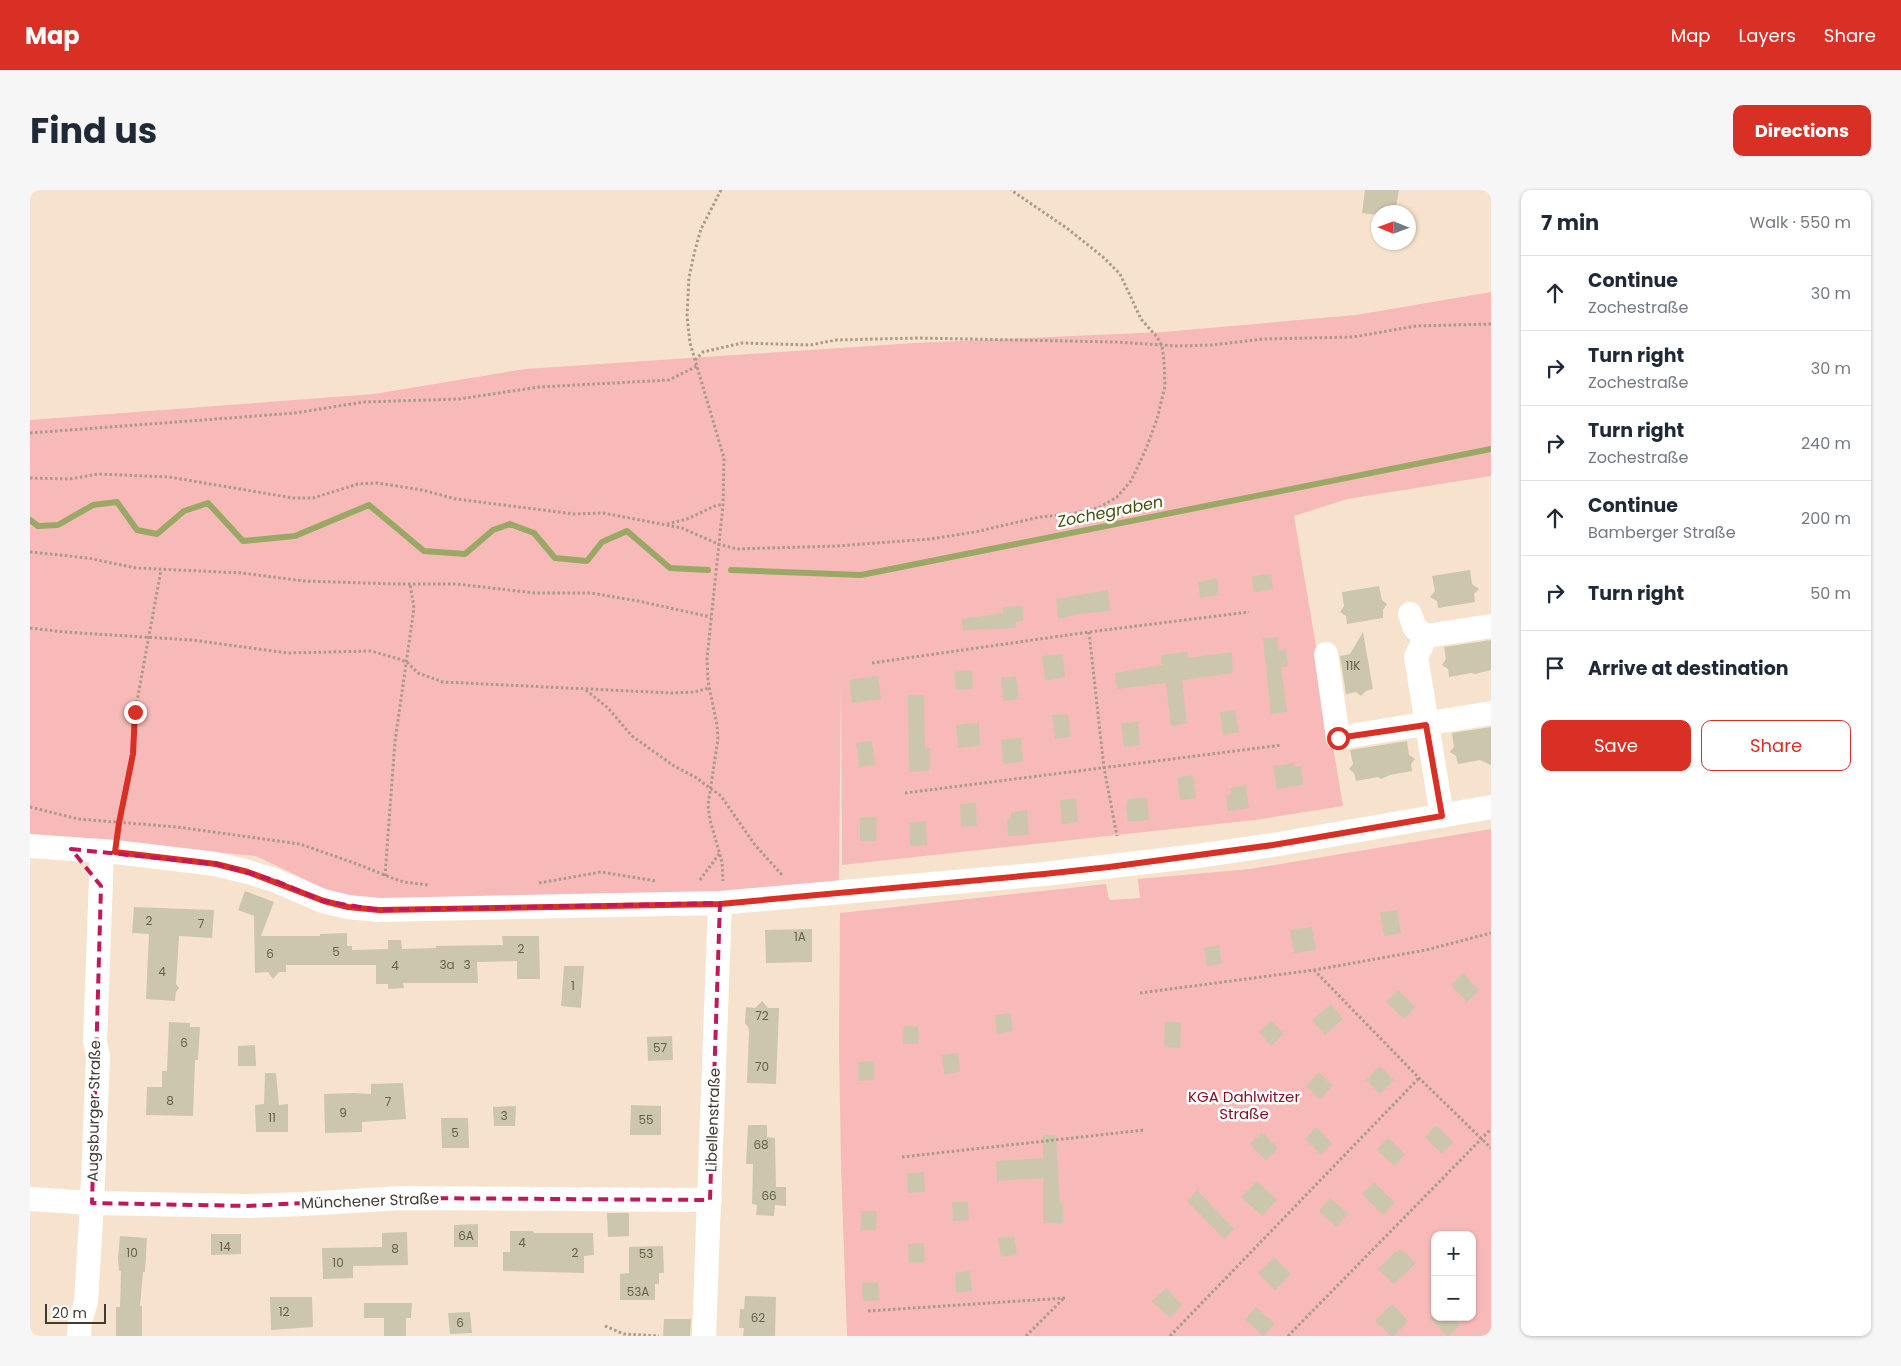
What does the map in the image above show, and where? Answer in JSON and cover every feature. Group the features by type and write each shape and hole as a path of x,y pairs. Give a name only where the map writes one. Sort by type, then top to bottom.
{"street":[{"path":"1410,614 1415,628 1426,636 1491,626"},
{"path":"1426,636 1416,658 1442,816"},
{"path":"1326,654 1338,738 1491,714"},
{"path":"30,846 109,852 216,864 266,878 324,901 348,907 379,910 720,904 1044,874 1178,858 1273,845 1491,807"},
{"path":"71,849 101,886"},
{"name":"Augsburger Straße","path":"79,1336 80,1321 86,1302 92,1203 98,1056 96,1033 101,886 109,852"},
{"name":"Libellenstraße","path":"704,1336 720,904"},
{"name":"Münchener Straße","path":"30,1199 92,1203 247,1206 401,1198 710,1200"}],"path":[{"path":"720,904 723,893 722,862 710,820 708,805 718,739 708,681 707,659 723,506 724,458 690,343 687,316 689,277 701,229 721,190"},
{"path":"30,478 70,479 98,474 169,478 293,498 313,498 358,484 377,483 422,490 456,499 574,514 604,513 682,528 718,544 737,549 847,545 930,539 975,532 1040,517 1072,514 1100,507 1117,497 1130,481 1146,449 1157,419 1165,386 1162,346 1157,337 1140,319 1120,274 1068,228 1011,190"},
{"path":"695,360 703,352 742,343 810,345 836,340 874,338 1116,342 1162,346 1212,345 1263,339 1352,337 1416,326 1491,324"},
{"path":"30,433 295,413 364,402 459,399 539,387 669,380 697,366"},
{"path":"664,525 687,519 717,505 723,506"},
{"path":"30,552 88,558 136,568 161,570 242,573 304,580 456,584 535,593 591,593 638,601 711,618"},
{"path":"109,852 119,823 133,754 135,712 161,570"},
{"path":"385,876 395,741 414,608 410,584"},
{"path":"872,663 1089,632 1249,612"},
{"path":"30,628 192,640 288,653 371,651 405,662 418,673 443,682 672,693 694,692 710,688"},
{"path":"1089,632 1104,768 1117,836"},
{"path":"586,690 608,708 632,736 721,796 736,820 776,870 804,895"},
{"path":"905,793 1282,745"},
{"path":"30,807 78,819 177,827 260,840 300,844 404,882 437,885"},
{"path":"693,881 701,880 720,853"},
{"path":"534,883 601,872 660,882"},
{"path":"1140,993 1314,970 1426,950 1491,933"},
{"path":"1314,970 1419,1078 1491,1148"},
{"path":"1170,1336 1419,1078"},
{"path":"1288,1336 1491,1129"},
{"path":"902,1157 1144,1130"},
{"path":"868,1311 1065,1298 1026,1336"},
{"path":"605,1326 624,1334 658,1336"}],"highlighted area":[{"path":"71,849 216,864 274,880 323,901 379,910 720,903 710,1200 401,1198 247,1206 92,1203 101,886"}],"green space":[{"path":"1491,292 1491,476 1347,499 1294,516 1343,806 1255,820 842,865 841,678 839,881 726,893 348,900 256,856 30,836 30,420 374,394 525,369 914,343 1163,332 1356,315"},
{"name":"KGA Dahlwitzer Straße","path":"1491,829 1491,1336 847,1336 841,1167 839,1044 840,913 1106,884 1109,900 1140,898 1138,879 1250,869"}],"building":[{"path":"1365,190 1399,190 1396,205 1371,205 1371,214 1362,213"},
{"path":"1470,570 1472,584 1479,589 1474,594 1475,602 1438,608 1437,601 1430,597 1435,591 1432,576"},
{"path":"1271,574 1273,589 1254,592 1252,576"},
{"path":"1217,578 1219,595 1200,598 1198,582"},
{"path":"1379,586 1382,600 1387,604 1383,610 1383,618 1347,624 1346,616 1340,612 1344,606 1342,592"},
{"path":"1108,590 1110,611 1078,614 1058,619 1056,599"},
{"path":"1023,606 1023,621 1016,622 1016,628 963,630 962,619 1003,613 1003,607"},
{"path":"1363,632 1373,689 1366,691 1361,696 1356,692 1346,694 1340,656 1350,654"},
{"path":"1277,637 1279,650 1286,649 1288,666 1281,667 1287,712 1271,714 1263,638"},
{"path":"1491,640 1491,670 1449,677 1448,669 1442,665 1446,659 1444,647"},
{"path":"1187,652 1188,658 1232,652 1233,673 1182,680 1187,723 1171,726 1166,683 1117,689 1115,673 1162,665 1161,655"},
{"path":"1063,654 1065,677 1045,680 1042,656"},
{"path":"972,670 973,689 956,690 954,671"},
{"path":"878,676 881,699 852,703 849,680"},
{"path":"1016,676 1019,699 1003,701 1001,678"},
{"path":"908,695 924,695 925,748 930,748 930,771 909,772"},
{"path":"1235,710 1239,732 1223,735 1220,712"},
{"path":"1068,714 1071,737 1055,739 1052,715"},
{"path":"1138,721 1140,745 1124,747 1121,724"},
{"path":"979,723 980,746 958,748 956,725"},
{"path":"1491,727 1491,765 1480,760 1458,764 1456,756 1450,752 1454,747 1452,733"},
{"path":"1021,738 1023,762 1003,764 1001,740"},
{"path":"872,741 875,765 859,767 856,743"},
{"path":"1407,741 1409,755 1415,759 1411,764 1412,771 1390,775 1381,779 1378,777 1356,781 1354,773 1349,769 1353,764 1350,750"},
{"path":"1294,763 1294,767 1301,766 1303,785 1277,789 1273,766"},
{"path":"1193,775 1196,798 1180,800 1177,777"},
{"path":"1246,785 1249,808 1228,811 1226,796 1231,795 1230,788"},
{"path":"1147,797 1149,820 1128,822 1126,807 1128,799"},
{"path":"1076,798 1078,822 1062,824 1060,800"},
{"path":"976,803 977,826 961,827 960,804"},
{"path":"1027,810 1029,835 1008,836 1007,820 1011,819 1011,812"},
{"path":"860,817 877,817 876,841 860,841"},
{"path":"926,821 927,845 910,846 910,823"},
{"path":"245,891 274,902 261,936 320,936 320,934 347,933 347,946 352,946 352,950 388,949 388,940 401,940 402,949 436,948 436,946 503,945 502,936 539,936 540,979 517,979 517,961 477,962 478,983 403,983 404,988 388,989 388,984 376,984 376,965 286,965 286,972 279,972 273,979 268,972 255,973 254,916 238,910"},
{"path":"134,907 214,910 212,938 179,936 176,984 179,988 176,992 175,1001 146,999 149,934 132,933"},
{"path":"1397,910 1401,933 1384,936 1380,912"},
{"path":"1312,927 1316,950 1294,953 1290,930"},
{"path":"812,929 812,962 766,963 765,930"},
{"path":"1219,945 1222,964 1207,966 1204,948"},
{"path":"564,966 584,966 581,1008 561,1006"},
{"path":"1463,973 1479,990 1467,1002 1451,985"},
{"path":"1398,990 1415,1007 1404,1019 1386,1002"},
{"path":"762,1001 768,1008 779,1008 776,1084 747,1083 749,1031 745,1023 746,1007 755,1008"},
{"path":"1331,1004 1343,1019 1325,1035 1312,1020"},
{"path":"1010,1013 1013,1031 997,1034 995,1015"},
{"path":"1271,1020 1284,1034 1271,1046 1259,1032"},
{"path":"169,1022 190,1023 190,1027 200,1027 198,1060 195,1060 193,1116 146,1115 147,1087 162,1087 162,1071 167,1071"},
{"path":"1165,1022 1181,1022 1180,1048 1164,1047"},
{"path":"903,1026 918,1026 919,1044 903,1044"},
{"path":"672,1036 673,1060 648,1061 647,1037"},
{"path":"255,1045 256,1066 238,1066 238,1046"},
{"path":"958,1053 960,1072 944,1074 942,1055"},
{"path":"874,1061 874,1080 858,1081 858,1062"},
{"path":"1380,1066 1394,1080 1380,1094 1366,1080"},
{"path":"1319,1072 1332,1086 1320,1100 1306,1086"},
{"path":"265,1073 276,1073 279,1105 288,1104 288,1132 256,1132 255,1105 264,1104"},
{"path":"403,1083 406,1119 362,1122 362,1132 325,1133 324,1094 371,1094 371,1084"},
{"path":"631,1105 661,1106 661,1135 630,1135"},
{"path":"516,1106 515,1126 494,1126 493,1107"},
{"path":"441,1118 468,1118 469,1148 442,1148"},
{"path":"748,1125 767,1125 767,1137 775,1138 776,1187 786,1187 786,1206 775,1205 774,1216 756,1215 757,1205 752,1204 753,1164 746,1164"},
{"path":"1436,1125 1453,1142 1442,1154 1425,1137"},
{"path":"1316,1127 1332,1143 1321,1155 1305,1139"},
{"path":"1262,1132 1278,1148 1266,1161 1250,1144"},
{"path":"1043,1135 1056,1135 1060,1203 1063,1203 1063,1223 1043,1223 1043,1178 997,1181 996,1161 1043,1158"},
{"path":"1388,1138 1405,1154 1394,1166 1377,1150"},
{"path":"924,1172 925,1192 908,1193 907,1173"},
{"path":"1257,1181 1277,1200 1262,1216 1241,1197"},
{"path":"1374,1182 1395,1203 1383,1215 1362,1194"},
{"path":"1197,1190 1234,1229 1224,1239 1187,1201"},
{"path":"1330,1198 1348,1213 1337,1227 1319,1211"},
{"path":"952,1202 968,1202 969,1220 953,1221"},
{"path":"861,1211 877,1211 876,1230 861,1230"},
{"path":"607,1213 629,1213 629,1236 608,1237"},
{"path":"478,1224 478,1247 454,1247 454,1225"},
{"path":"510,1231 593,1233 594,1255 584,1256 584,1273 503,1271 503,1252 510,1252"},
{"path":"407,1232 408,1265 353,1266 353,1278 323,1279 322,1248 382,1247 382,1233"},
{"path":"211,1234 241,1234 241,1254 211,1255"},
{"path":"120,1236 147,1238 140,1306 142,1306 142,1336 116,1336 116,1307 120,1307 121,1271 119,1271 118,1258"},
{"path":"1014,1236 1017,1255 1001,1257 998,1238"},
{"path":"924,1243 925,1262 909,1263 908,1244"},
{"path":"663,1246 664,1273 659,1273 659,1284 655,1284 655,1300 620,1300 620,1274 629,1273 629,1247"},
{"path":"1401,1249 1416,1263 1394,1284 1378,1269 1396,1251 1398,1252"},
{"path":"1274,1257 1291,1274 1275,1290 1258,1273"},
{"path":"970,1271 972,1291 956,1293 955,1273"},
{"path":"878,1282 879,1300 863,1301 862,1283"},
{"path":"1166,1288 1182,1305 1170,1318 1152,1301"},
{"path":"745,1296 776,1297 775,1336 743,1336 744,1328 739,1328 740,1309 744,1309"},
{"path":"270,1297 312,1297 313,1327 271,1330"},
{"path":"364,1303 412,1303 411,1318 406,1318 406,1336 384,1336 384,1318 364,1318"},
{"path":"1392,1304 1408,1321 1394,1336 1391,1336 1375,1321"},
{"path":"1256,1307 1275,1324 1263,1336 1245,1319"},
{"path":"470,1312 472,1333 450,1334 448,1313"},
{"path":"664,1319 691,1319 690,1336 663,1336"},
{"path":"1433,1321 1456,1321 1460,1325 1447,1336"}],"waterway":[{"name":"Zochegraben","path":"731,570 861,575 1491,449"},
{"name":"Zochegraben","path":"30,520 38,526 58,525 93,505 117,502 137,530 157,534 184,511 208,503 243,541 295,536 369,505 424,551 465,554 493,530 510,524 534,533 555,558 587,561 602,542 627,531 670,568 708,570"}],"route":[{"path":"135,712 133,754 115,852 216,864 274,880 324,901 348,907 379,910 720,904 1109,867 1273,845 1442,816 1426,725 1338,738"}]}
